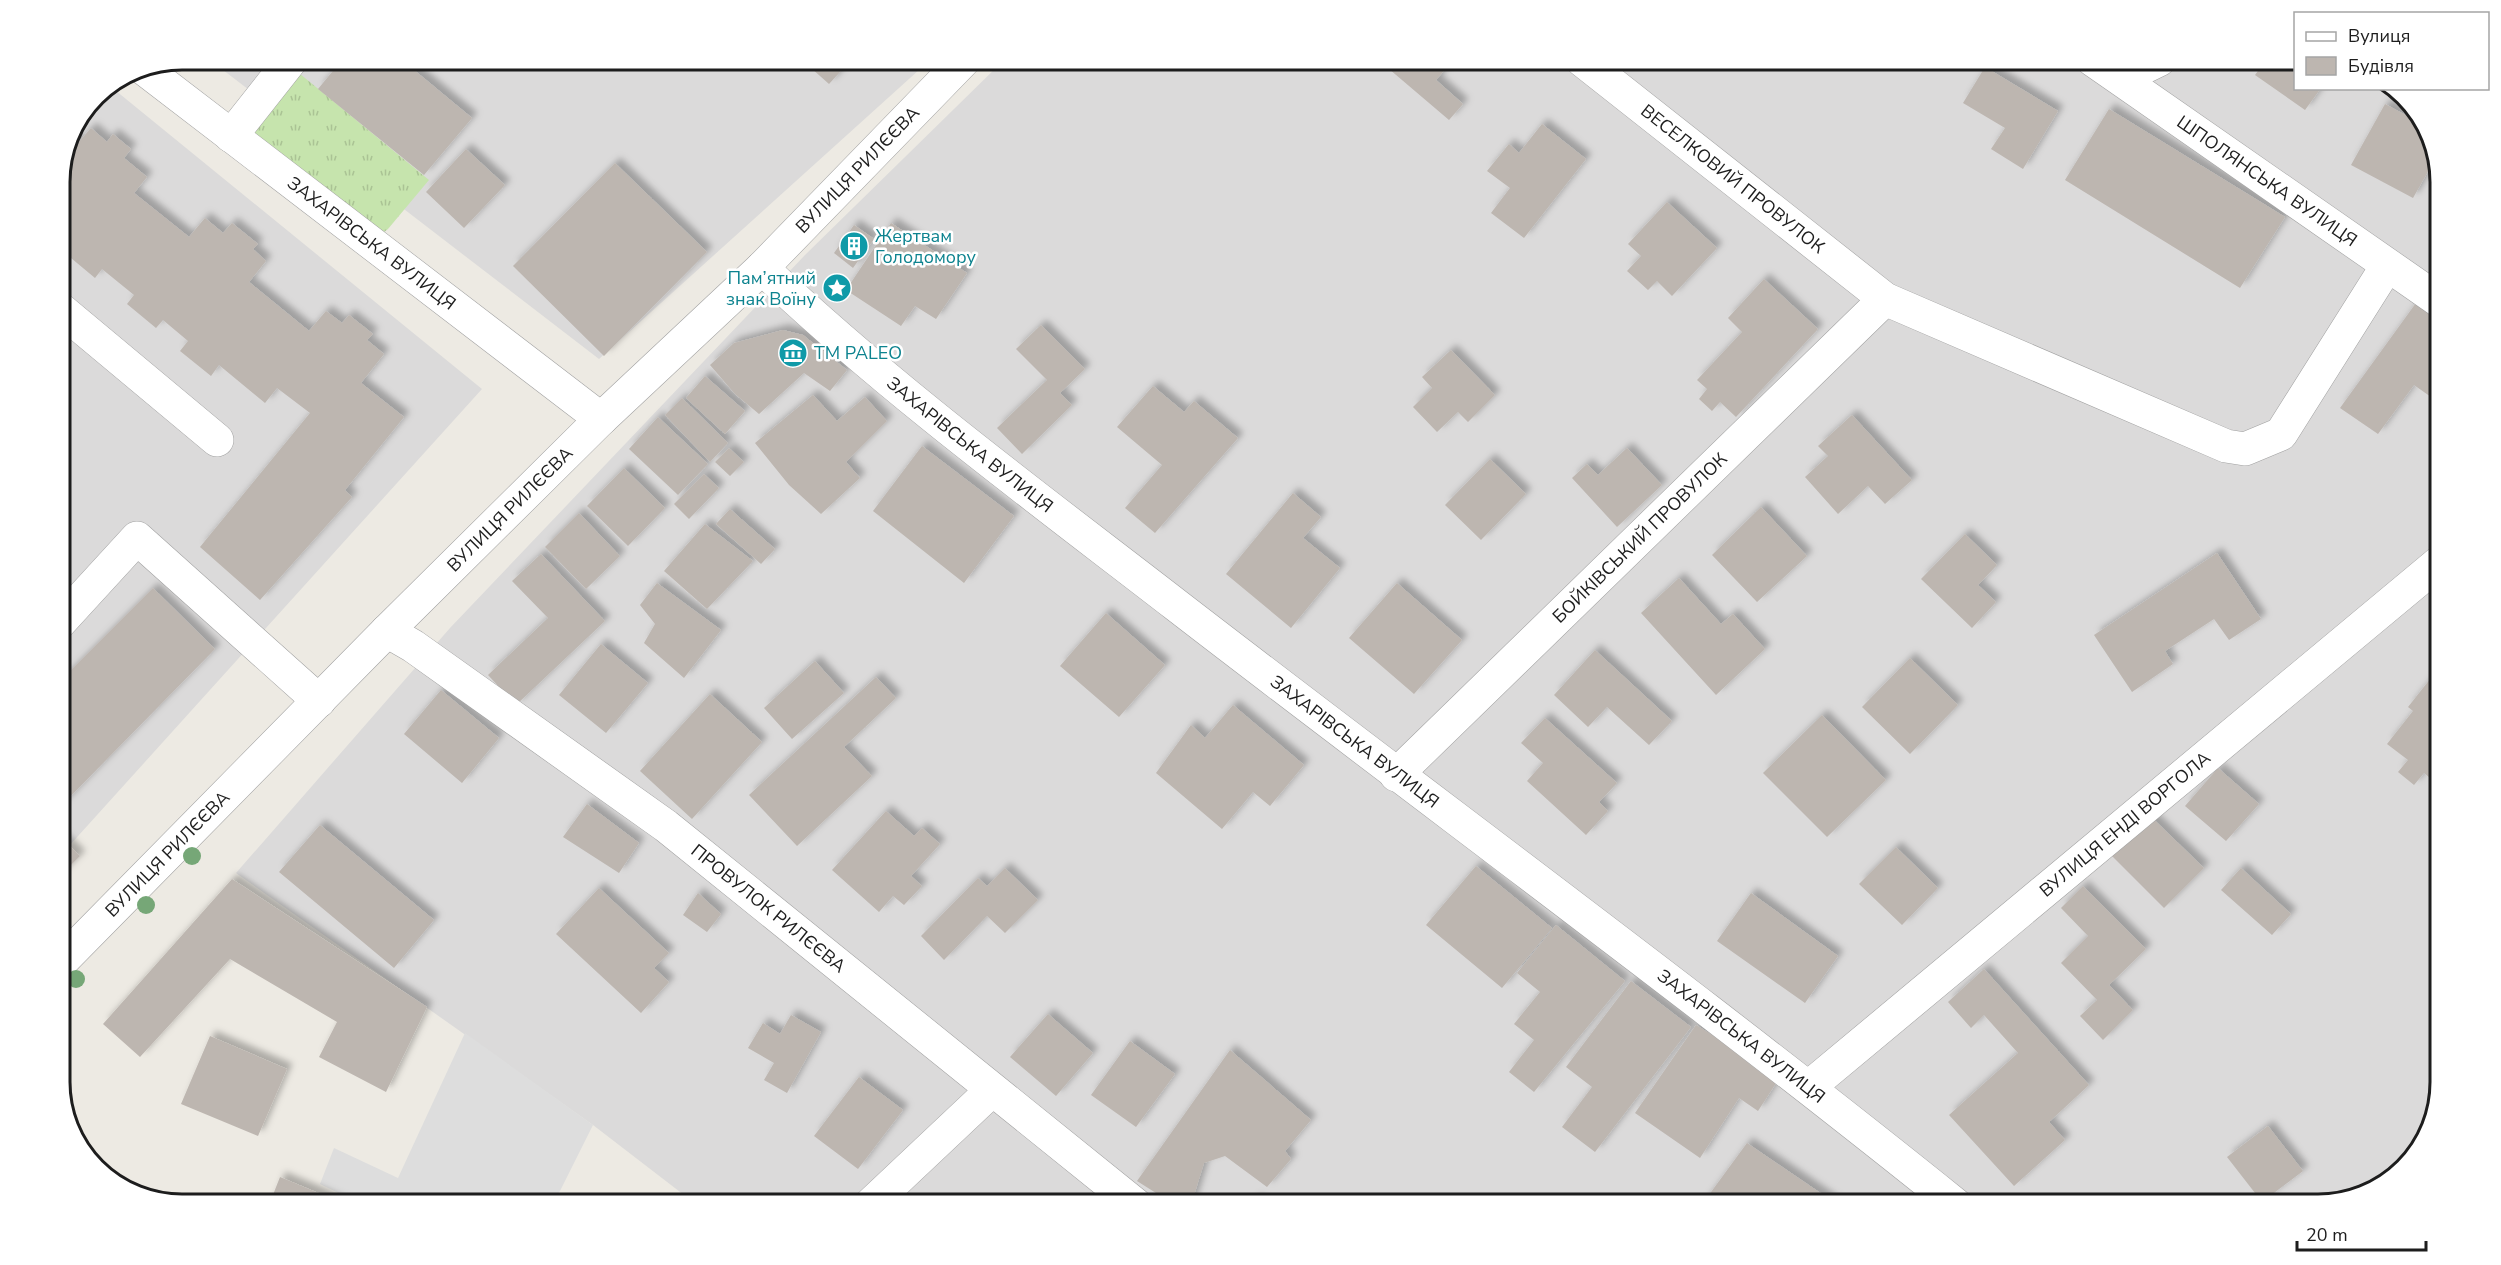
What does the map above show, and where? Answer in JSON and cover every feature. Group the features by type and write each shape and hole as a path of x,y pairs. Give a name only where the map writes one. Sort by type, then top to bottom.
{"street":[{"name":"ВЕСЕЛКОВИЙ ПРОВУЛОК","path":"1595,70 1885,299 2226,446 2245,449 2281,434 2387,266"},
{"name":"ШПОЛЯНСЬКА ВУЛИЦЯ","path":"2109,70 2430,295"},
{"path":"2121,78 2138,70"},
{"path":"231,136 282,71"},
{"name":"ВУЛИЦЯ РИЛЄЄВА","path":"71,952 387,631 601,419 762,268 954,71"},
{"name":"ЗАХАРІВСЬКА ВУЛИЦЯ","path":"151,75 601,419"},
{"name":"ЗАХАРІВСЬКА ВУЛИЦЯ","path":"762,268 804,307 976,451 1396,775 1809,1087 1944,1195"},
{"name":"БОЙКІВСЬКИЙ ПРОВУЛОК","path":"1396,775 1885,299"},
{"path":"71,318 217,440"},
{"path":"71,610 137,538 319,700"},
{"name":"ВУЛИЦЯ ЕНДІ ВОРГОЛА","path":"1809,1087 2430,570"},
{"name":"ПРОВУЛОК РИЛЄЄВА","path":"387,631 413,646 666,826 1123,1195"},
{"path":"881,1195 992,1091"}],"shaded area":[{"path":"2294,70 2294,90 2382,90 2412,120 2425,147 2430,176 2430,1097 2422,1125 2412,1145 2381,1176 2347,1191 2318,1195 684,1195 593,1125 236,873 450,628 805,255 993,71"},
{"path":"224,71 918,71 599,359"},
{"path":"117,92 482,389 71,844 71,168 82,133 103,103"},
{"path":"465,1033 593,1125 557,1195 343,1195 320,1184 334,1148 398,1178"}],"green space":[{"path":"282,71 296,71 429,180 388,229 370,243 231,136"}],"building":[{"path":"1391,70 1444,70 1436,80 1463,104 1449,120"},
{"path":"1983,70 1990,70 2058,111 2023,169 1991,149 2005,128 1963,103"},
{"path":"2259,70 2294,70 2294,90 2320,90 2305,110 2255,75"},
{"path":"333,71 415,71 472,118 424,175 318,89"},
{"path":"814,71 841,71 829,84"},
{"path":"2385,104 2412,120 2425,147 2429,169 2413,198 2351,165"},
{"path":"2109,109 2285,217 2240,288 2065,180"},
{"path":"1542,124 1586,159 1524,238 1491,213 1510,188 1487,171 1509,144 1519,153"},
{"path":"91,128 107,142 113,134 131,149 124,158 147,177 134,193 189,237 205,218 223,233 232,223 258,244 253,249 266,261 249,282 309,331 326,311 342,323 349,315 373,334 367,340 384,354 361,383 404,417 345,490 352,497 260,600 200,547 310,413 277,388 265,403 219,365 211,376 180,351 188,341 163,320 156,328 127,304 134,295 102,269 95,278 71,258 71,168 78,143"},
{"path":"466,149 505,185 464,228 426,192"},
{"path":"615,163 707,252 604,356 513,266"},
{"path":"1667,202 1717,248 1672,296 1657,281 1648,290 1627,271 1641,256 1628,244"},
{"path":"891,223 967,273 936,319 915,306 901,326 846,290"},
{"name":"Жертвам Голодомору","path":"854,225 874,239 853,268 834,253"},
{"path":"1764,279 1818,329 1736,417 1720,402 1712,411 1699,399 1707,389 1697,380 1742,332 1728,318"},
{"path":"2416,303 2430,313 2430,396 2414,385 2378,434 2340,408"},
{"path":"1041,325 1085,369 1060,393 1072,405 1022,454 997,428 1047,380 1016,349"},
{"path":"783,330 803,335 847,370 830,391 804,373 759,414 735,394 710,365 734,343"},
{"path":"1451,350 1495,395 1468,422 1458,412 1437,432 1413,407 1432,388 1422,377"},
{"path":"705,376 745,411 725,434 686,398"},
{"path":"1153,386 1184,412 1194,401 1238,438 1155,533 1125,508 1162,465 1117,427"},
{"path":"813,395 837,421 865,397 887,421 846,462 860,478 821,514 789,485 755,443"},
{"path":"682,398 728,443 710,462 665,415"},
{"path":"1852,415 1912,480 1885,504 1868,486 1838,514 1805,477 1828,456 1818,446"},
{"path":"658,417 708,464 678,495 629,449"},
{"path":"922,446 1014,516 964,583 873,511"},
{"path":"729,448 744,462 730,476 715,462"},
{"path":"1627,448 1662,485 1617,527 1572,478 1587,464 1598,475"},
{"path":"1490,459 1526,494 1481,540 1445,505"},
{"path":"624,468 665,508 628,546 587,506"},
{"path":"704,474 719,488 689,519 674,504"},
{"path":"1293,493 1321,517 1303,538 1340,568 1291,628 1226,574"},
{"path":"1761,507 1807,556 1757,602 1712,555"},
{"path":"730,509 775,549 761,564 716,524"},
{"path":"579,513 620,556 586,589 545,547"},
{"path":"705,524 753,561 707,609 664,571"},
{"path":"1965,534 1997,565 1978,585 1996,602 1972,628 1921,579"},
{"path":"2217,553 2261,619 2229,640 2214,619 2165,651 2173,664 2132,692 2094,635"},
{"path":"541,554 605,621 516,705 488,675 548,618 512,581"},
{"path":"1679,578 1721,624 1733,614 1765,649 1716,695 1641,613"},
{"path":"657,583 721,630 684,678 644,643 655,624 640,605"},
{"path":"1397,583 1462,640 1414,694 1349,638"},
{"path":"153,588 215,649 71,796 71,670"},
{"path":"1106,613 1165,665 1119,717 1060,666"},
{"path":"601,644 648,683 606,733 559,695"},
{"path":"1595,650 1672,721 1649,745 1607,707 1588,727 1554,695"},
{"path":"1910,658 1958,705 1910,754 1862,707"},
{"path":"815,661 844,693 792,739 764,708"},
{"path":"876,677 896,698 844,747 872,776 797,846 749,795"},
{"path":"2430,679 2430,778 2424,773 2414,785 2398,772 2408,760 2387,744 2413,711 2408,707"},
{"path":"441,690 499,738 462,783 404,734"},
{"path":"710,694 762,742 692,819 640,771"},
{"path":"1233,705 1304,765 1270,806 1253,792 1222,829 1156,773 1191,725 1205,738"},
{"path":"1822,715 1886,780 1827,837 1763,773"},
{"path":"1545,718 1617,783 1599,802 1608,811 1586,835 1527,781 1543,763 1521,743"},
{"path":"2218,768 2259,804 2226,841 2185,806"},
{"path":"587,804 639,843 619,873 563,837"},
{"path":"886,811 914,836 922,828 940,844 911,876 922,886 904,905 893,896 879,912 832,870"},
{"path":"2146,812 2204,868 2164,908 2107,851"},
{"path":"320,825 434,920 394,968 279,872"},
{"path":"71,847 80,856 71,865"},
{"path":"1896,847 1938,888 1902,925 1859,884"},
{"path":"1476,866 1552,928 1502,988 1426,925"},
{"path":"1005,868 1038,900 1005,933 987,916 944,960 921,936 978,878 987,886"},
{"path":"2241,868 2291,914 2272,935 2221,890"},
{"path":"232,879 427,1007 386,1092 319,1057 337,1022 230,959 140,1057 103,1024"},
{"path":"2083,886 2146,949 2109,985 2133,1010 2103,1040 2080,1016 2097,1000 2061,963 2088,936 2061,908"},
{"path":"599,888 669,953 654,968 669,982 641,1013 556,934"},
{"path":"698,893 721,914 707,932 683,915"},
{"path":"1751,893 1838,956 1805,1003 1717,941"},
{"path":"1556,925 1625,981 1534,1092 1509,1072 1534,1040 1514,1024 1540,992 1517,973"},
{"path":"1984,969 2089,1085 2049,1122 2065,1140 2014,1186 1949,1115 2018,1053 1984,1015 1971,1028 1948,1002"},
{"path":"1631,981 1691,1027 1595,1152 1562,1127 1592,1087 1566,1067"},
{"path":"1048,1014 1093,1053 1056,1096 1010,1057"},
{"path":"791,1015 821,1032 787,1093 764,1080 774,1063 748,1048 763,1023 780,1034"},
{"path":"1696,1025 1780,1077 1758,1111 1739,1098 1700,1158 1635,1113"},
{"path":"210,1036 287,1069 258,1136 181,1104"},
{"path":"1130,1041 1175,1074 1136,1127 1091,1095"},
{"path":"1230,1050 1311,1120 1285,1151 1291,1159 1267,1187 1225,1156 1204,1163 1194,1195 1159,1195 1137,1181"},
{"path":"859,1077 903,1110 858,1169 814,1136"},
{"path":"2268,1126 2303,1171 2271,1195 2257,1195 2227,1157"},
{"path":"1747,1143 1823,1195 1709,1195"},
{"path":"280,1177 323,1195 273,1195"}],"place":[{"name":"Жертвам Голодомору","path":"854,246"},
{"name":"Пам’ятний знак Воїну","path":"837,288"},
{"name":"ТМ PALEO","path":"793,353"}]}
